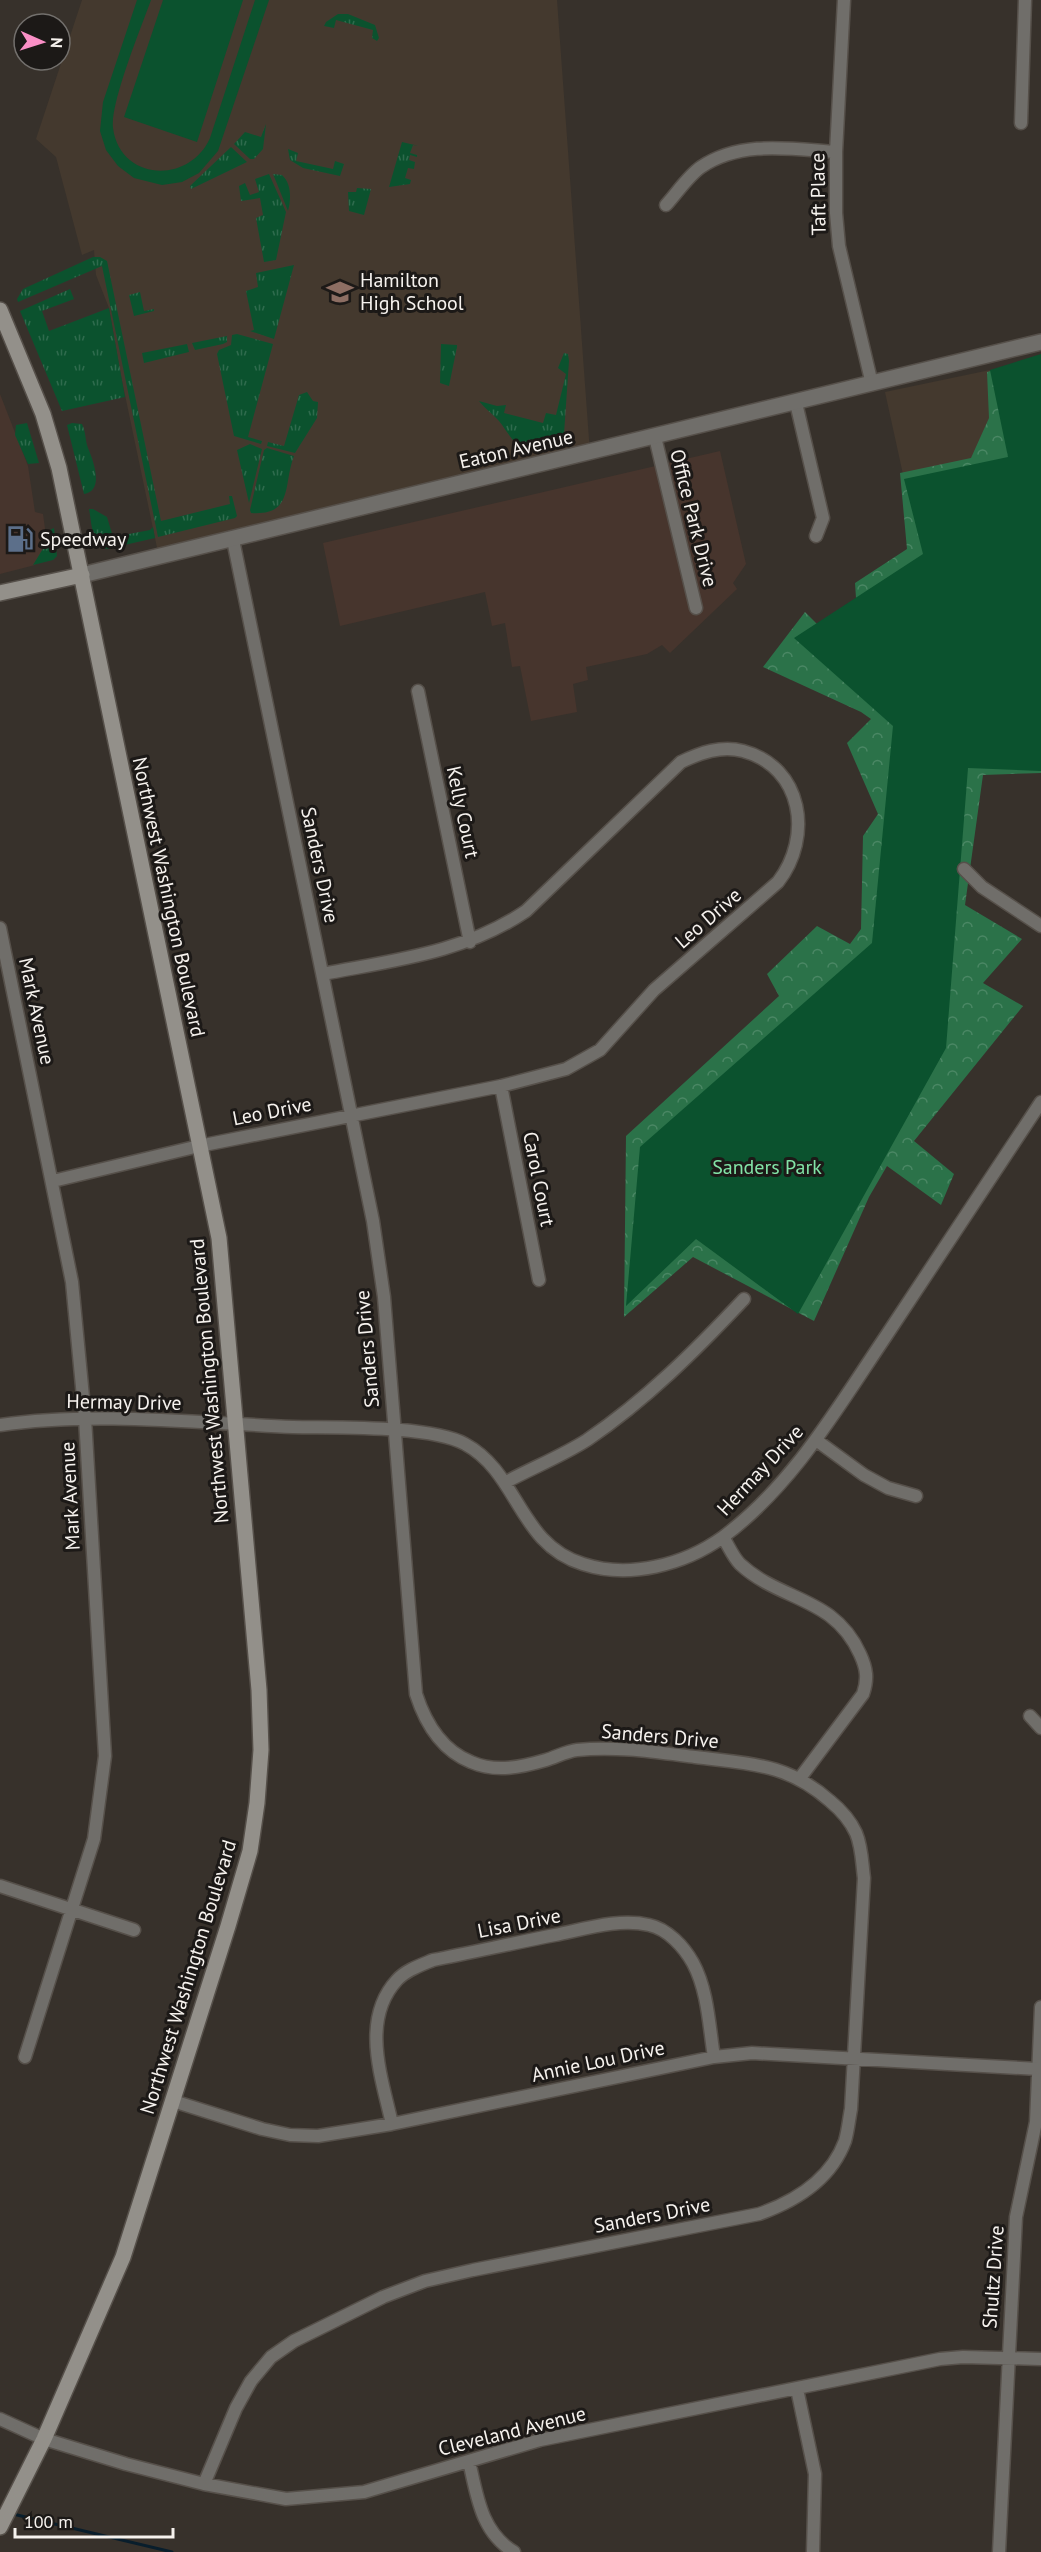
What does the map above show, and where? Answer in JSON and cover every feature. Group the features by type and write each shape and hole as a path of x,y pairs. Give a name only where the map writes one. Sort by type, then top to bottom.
{"main road":[{"name":"Northwest Washington Boulevard","path":"0,310 52,442 82,575 219,1238 259,1690 261,1750 250,1851 123,2257 44,2439 0,2527"},
{"name":"Eaton Avenue","path":"0,593 82,575"}],"street":[{"name":"Taft Place","path":"844,0 836,152 836,213 839,246 872,384"},
{"path":"1021,123 1025,0"},
{"path":"666,205 699,168 743,150 767,147 836,152"},
{"name":"Eaton Avenue","path":"82,575 1041,342"},
{"path":"796,403 823,518 816,537"},
{"name":"Office Park Drive","path":"655,437 696,608"},
{"name":"Sanders Drive","path":"204,2484 236,2408 251,2381 271,2357 294,2342 383,2297 425,2281 473,2270 759,2214 787,2204 811,2187 831,2168 845,2140 851,2109 864,1878 861,1850 855,1832 842,1812 800,1778 774,1767 636,1749 608,1748 573,1751 515,1768 493,1768 470,1762 451,1750 435,1736 427,1722 416,1694 384,1297 373,1221 233,540"},
{"name":"Kelly Court","path":"418,691 470,942"},
{"name":"Leo Drive","path":"53,1181 199,1146 501,1086 566,1069 600,1050 654,990 778,882 790,867 797,848 799,825 796,803 782,775 763,760 743,751 724,749 702,752 681,762 526,911 501,928 470,942 436,952 323,974"},
{"path":"964,869 982,887 1041,926"},
{"name":"Mark Avenue","path":"0,928 72,1282 85,1418 105,1756 94,1839 25,2057"},
{"name":"Carol Court","path":"501,1086 538,1280"},
{"name":"Hermay Drive","path":"0,1425 85,1418 393,1430 447,1437 465,1444 481,1456 506,1482 521,1512 558,1554 600,1569 648,1568 679,1560 723,1537 753,1510 816,1440 1041,1102"},
{"path":"506,1482 586,1440 633,1405 676,1370 744,1299"},
{"path":"816,1440 864,1475 888,1488 916,1496"},
{"path":"723,1537 738,1563 757,1577 825,1611 845,1627 865,1666 867,1680 863,1694 800,1778"},
{"path":"1030,1716 1041,1728"},
{"path":"0,1886 72,1911 134,1929"},
{"name":"Lisa Drive","path":"392,2124 376,2052 376,2025 384,2000 397,1980 415,1967 433,1960 598,1927 630,1922 652,1925 669,1934 683,1947 693,1964 702,1985 714,2056"},
{"name":"Shultz Drive","path":"999,2552 1007,2357 1016,2217 1036,2122 1041,2007"},
{"name":"Annie Lou Drive","path":"173,2101 290,2135 318,2136 392,2124 714,2056 774,2053 1038,2069"},
{"name":"Cleveland Avenue","path":"0,2419 44,2439 204,2484 286,2499 364,2492 540,2440 940,2359 1007,2357 1041,2359"},
{"path":"797,2389 815,2474 813,2552"},
{"path":"469,2461 483,2518 495,2537 514,2552"}],"shaded area":[{"name":"Hamilton High School","path":"82,0 557,0 590,453 159,557 109,308 96,275 94,250 82,255 56,157 36,139 58,72 72,72 72,30"},
{"path":"990,370 1008,457 904,479 885,392"},
{"path":"0,394 28,466 35,512 43,514 47,543 35,565 0,574"},
{"path":"720,451 746,564 733,583 737,589 670,653 662,645 647,654 586,667 588,680 573,684 577,712 531,721 520,666 512,667 505,623 492,626 485,592 340,626 323,543"}],"green space":[{"path":"137,0 151,0 121,84 113,116 113,128 118,146 128,159 141,167 156,170 172,169 187,164 200,153 210,138 255,0 269,0 218,151 199,173 182,182 162,185 134,178 118,166 106,150 100,131 103,102"},
{"path":"163,0 243,0 197,142 124,117"},
{"path":"338,14 348,14 375,25 379,38 377,41 372,38 373,30 336,20 334,28 324,26"},
{"path":"266,124 263,149 254,159 250,159 234,144 245,132 261,137"},
{"path":"402,142 419,146 413,145 410,153 417,157 410,155 409,160 415,162 414,169 408,168 405,178 411,180 410,184 389,187"},
{"path":"231,147 247,162 191,189 190,186"},
{"path":"288,149 298,153 296,161 333,169 335,161 344,164 340,176 303,168 290,160"},
{"path":"269,174 286,212 276,260 264,262 256,218 263,215 260,198 241,201 239,186 245,183 250,195 259,192 255,179"},
{"path":"273,174 282,175 288,183 290,197 288,211"},
{"path":"357,188 371,189 364,215 349,211 348,192 356,192"},
{"path":"93,257 100,257 107,261 161,521 230,504 229,496 232,496 237,516 235,518 158,537 102,266 18,302 17,299 23,289"},
{"path":"294,265 274,339 250,331 254,330 246,291 258,287 256,273"},
{"path":"70,289 74,299 42,311 49,331 109,308 125,397 62,411 20,311"},
{"path":"140,292 144,311 154,309 154,311 134,316 129,295"},
{"path":"237,334 273,344 248,437 262,441 261,444 234,436 217,354 219,350 231,345 232,335"},
{"path":"227,336 227,342 223,344 195,350 192,343"},
{"path":"187,344 189,352 144,363 142,353"},
{"path":"441,344 457,345 449,386 440,383"},
{"path":"564,353 568,354 569,361 564,434 559,440 547,443 547,445 522,447 479,401 497,406 506,405 504,413 543,423 546,413 556,415 566,374 558,368"},
{"name":"Sanders Park","path":"1041,354 1041,771 968,768 946,1048 798,1314 696,1239 626,1306 640,1147 872,943 893,726 794,638 923,554 904,479 1008,457 990,370"},
{"name":"Sanders Park","path":"1041,356 1041,773 983,775 965,905 1022,939 983,983 1023,1006 914,1141 954,1174 941,1205 887,1166 869,1197 814,1321 693,1257 624,1317 626,1136 779,996 767,974 817,926 850,944 861,929 863,836 878,814 847,743 871,719 861,712 763,667 805,612 834,641 858,628 855,583 907,549 900,473 971,458 989,418 987,372"},
{"path":"307,392 313,401 318,402 317,418 295,453 267,446 268,442 284,446 299,395"},
{"path":"27,423 39,463 28,464 15,435 16,425"},
{"path":"82,424 96,474 94,487 90,492 84,494 67,425"},
{"path":"250,444 262,449 249,503 237,450"},
{"path":"267,448 294,456 287,487 281,504 265,513 251,513 264,450"},
{"path":"89,509 107,517 113,537 150,530 153,527 155,538 107,549 95,538"},
{"path":"54,528 57,556 53,560 33,565 47,542 50,530"}],"waterway":[{"path":"13,2514 172,2552"}],"place":[{"name":"Hamilton High School","path":"340,292"},
{"name":"Speedway","path":"20,539"}]}
